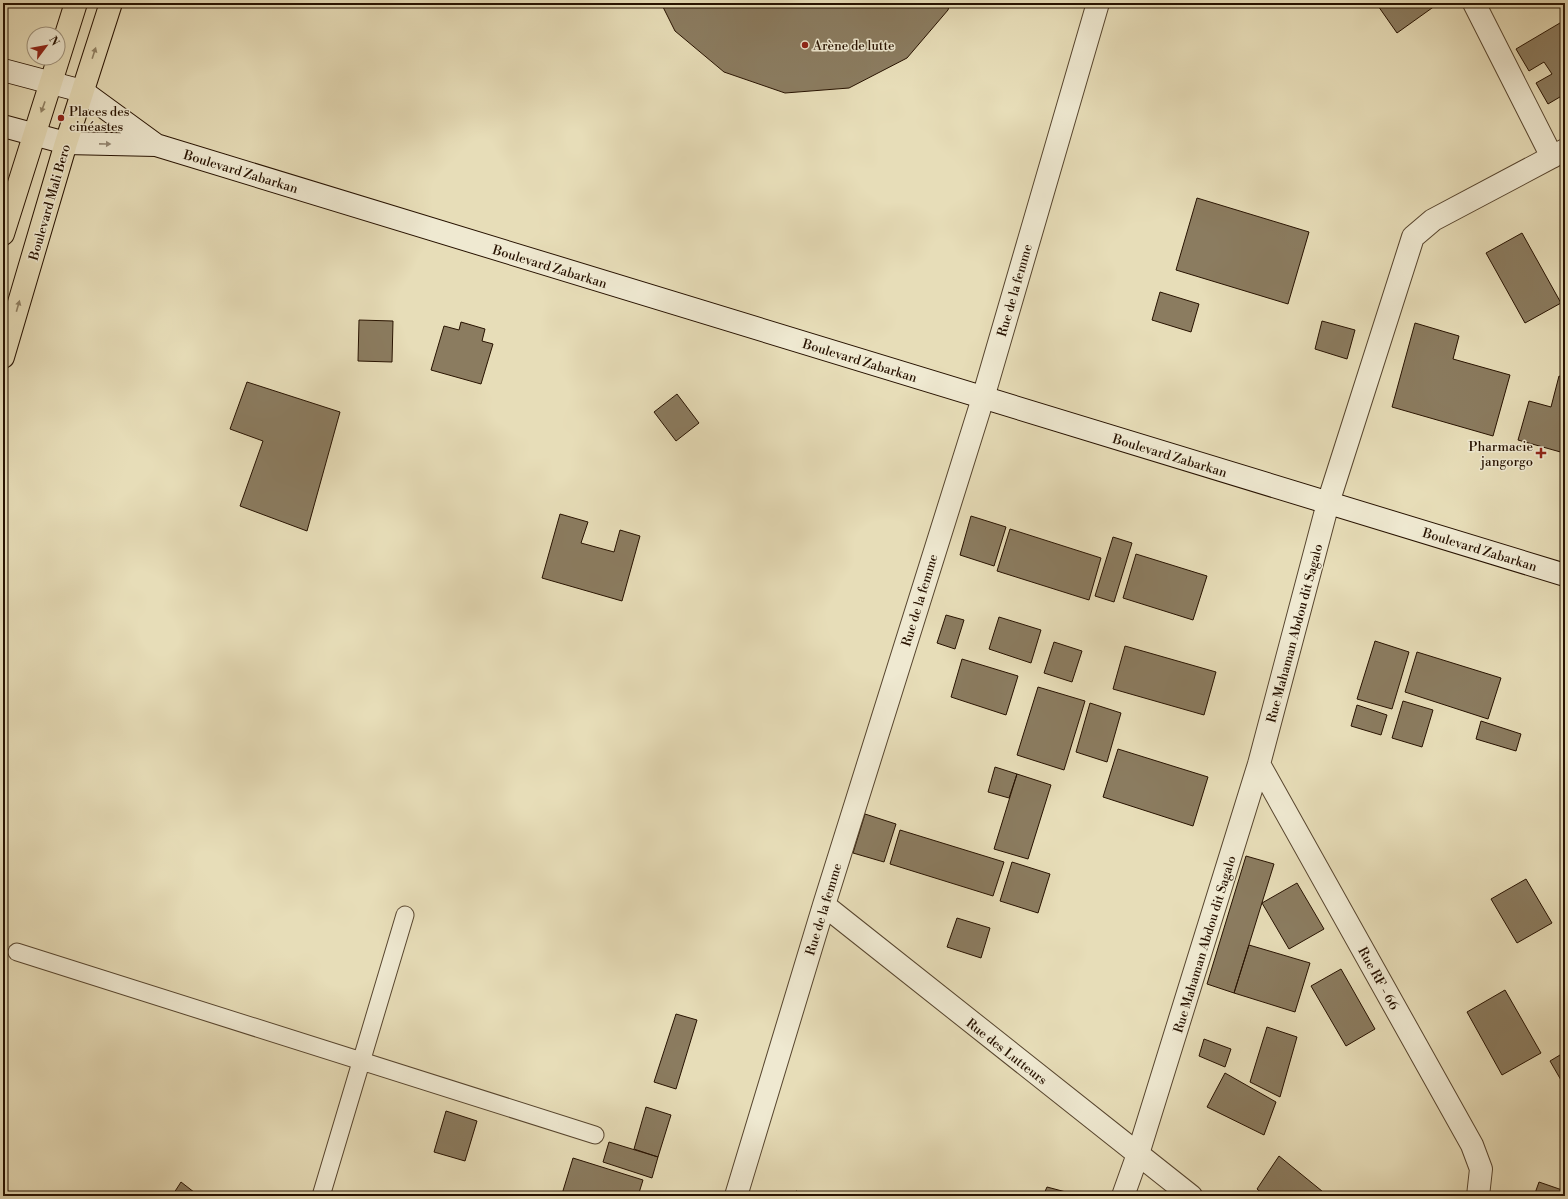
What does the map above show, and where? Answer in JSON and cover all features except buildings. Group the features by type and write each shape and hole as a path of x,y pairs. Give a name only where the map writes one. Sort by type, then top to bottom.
{"main road":[{"path":"3,234 33,134 52,82 76,3"},
{"name":"Boulevard Mali Bero","path":"3,357 66,143 111,3"}],"street":[{"name":"Rue de la femme","path":"736,1196 824,905 983,398 1098,3"},
{"path":"1474,3 1558,153"},
{"name":"Boulevard Zabarkan","path":"3,70 82,91 156,145"},
{"name":"Boulevard Zabarkan","path":"3,126 66,143 156,145 1565,575"},
{"name":"Rue Mahaman Abdou dit Sagalo","path":"1123,1196 1138,1154 1259,764 1328,503 1413,237 1433,220 1558,153"},
{"name":"Rue RF - 66","path":"1259,764 1472,1145 1481,1169 1478,1196"},
{"name":"Rue des Lutteurs","path":"824,905 1191,1196"}],"lane":[{"path":"321,1196 405,915"},
{"path":"17,952 360,1062 595,1135"}],"place":[{"name":"Arène de lutte","path":"805,45"},
{"name":"Places des cinéastes","path":"61,118"},
{"name":"Pharmacie jangorgo","path":"1541,453"}]}
